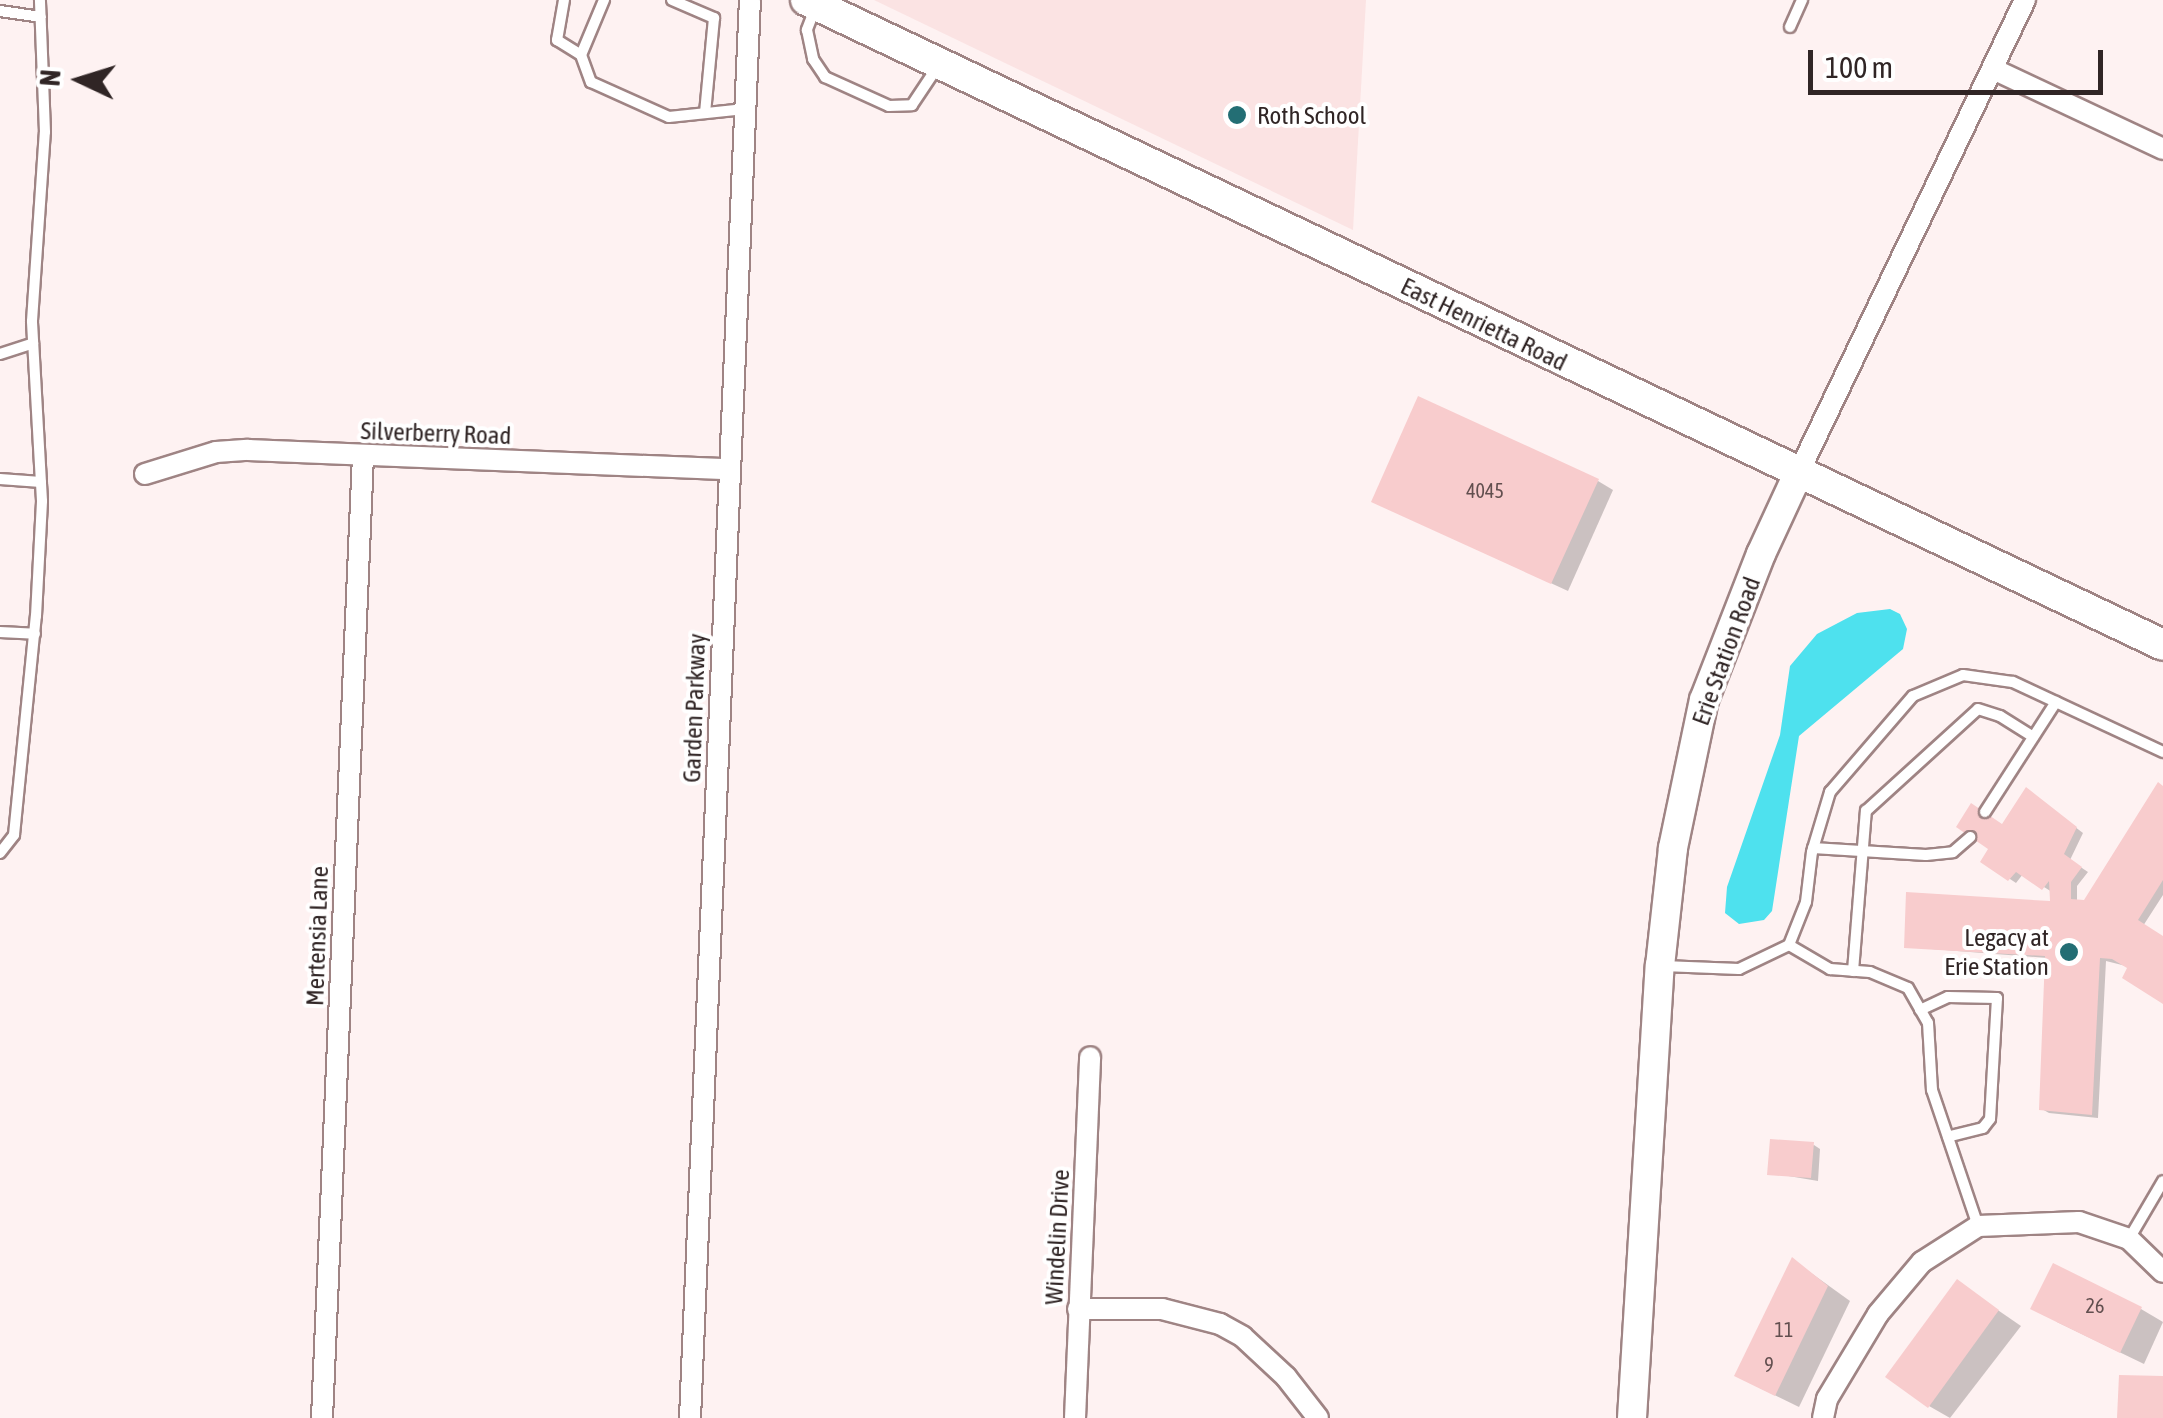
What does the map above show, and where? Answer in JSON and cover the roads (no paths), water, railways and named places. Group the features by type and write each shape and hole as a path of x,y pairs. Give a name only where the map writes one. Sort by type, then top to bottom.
{"main road":[{"name":"East Henrietta Road","path":"811,3 2163,646"}],"street":[{"name":"Garden Parkway","path":"690,1418 750,0"},
{"name":"Erie Station Road","path":"1632,1418 1660,966 1673,848 1704,700 1746,589 1798,474 2025,0"},
{"path":"1993,69 2163,150"},
{"name":"Silverberry Road","path":"145,474 216,452 729,469"},
{"name":"Mertensia Lane","path":"322,1418 363,455"},
{"name":"Windelin Drive","path":"1075,1418 1090,1058"},
{"path":"1823,1418 1827,1398 1878,1314 1922,1262 1978,1226 2078,1222 2129,1239 2163,1272"},
{"path":"1078,1309 1162,1309 1220,1324 1243,1336 1286,1377 1318,1418"}],"lane":[{"path":"0,853 14,835 34,634 41,482 33,343 35,236 46,132 40,0"},
{"path":"564,0 557,40 580,55 591,82 669,117 745,108"},
{"path":"580,55 604,0"},
{"path":"672,0 714,18 705,113"},
{"path":"1790,27 1802,0"},
{"path":"811,3 807,30 813,60 825,77 889,106 912,105 930,84 939,64"},
{"path":"0,11 41,18"},
{"path":"0,354 33,343"},
{"path":"0,480 41,482"},
{"path":"0,632 34,634"},
{"path":"1660,966 1739,969 1789,946 1806,902 1813,848 1830,792 1913,696 1964,675 2013,682 2163,752"},
{"path":"1984,812 2056,702"},
{"path":"1852,971 1866,811 1978,709 1988,710 2033,737"},
{"path":"1813,848 1953,852 1970,837"},
{"path":"1789,946 1830,969 1852,971 1908,988 1928,1024 1932,1090 1978,1226"},
{"path":"1920,1010 1948,998 1998,998 1990,1119 1984,1128 1948,1137"},
{"path":"2129,1239 2163,1181"}],"water":[{"path":"1890,609 1900,614 1907,629 1903,649 1799,736 1772,911 1764,920 1739,924 1725,913 1727,887 1780,735 1790,666 1817,634 1857,613"}],"place":[{"name":"Roth School","path":"1237,115"},
{"name":"Legacy at Erie Station","path":"2069,952"}]}
